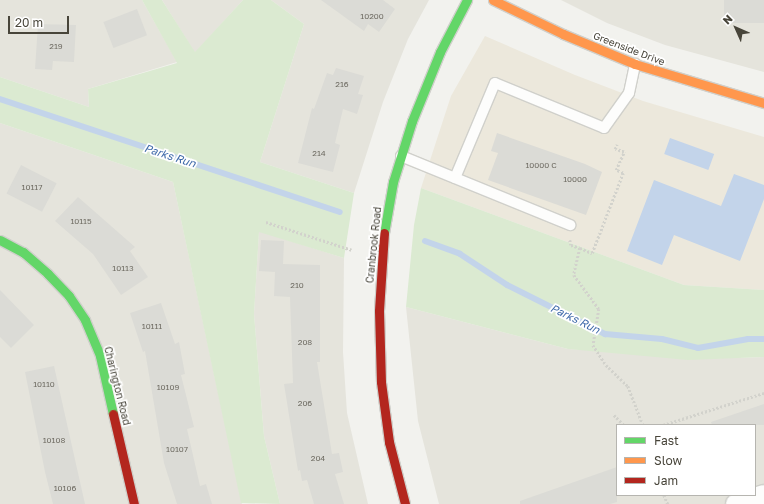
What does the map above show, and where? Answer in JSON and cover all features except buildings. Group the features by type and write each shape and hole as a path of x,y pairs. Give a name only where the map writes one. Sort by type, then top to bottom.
{"street":[{"name":"Cranbrook Road","path":"405,504 393,461 384,417 379,350 384,235 401,156 427,82 467,0"},
{"name":"Greenside Drive","path":"493,0 556,32 635,64 764,103"},
{"name":"Charington Road","path":"0,240 23,252 48,274 69,296 85,320 100,356 134,504"},
{"path":"736,504 764,495"}],"lane":[{"path":"455,178 495,83 604,128 629,93 635,64"},
{"path":"401,156 570,225"}],"path":[{"path":"570,225 571,245 592,253 623,173 616,170 624,152 615,149 617,144"},
{"path":"266,222 352,250"},
{"path":"580,248 574,275 599,310 594,345 606,365 628,386 643,424"},
{"path":"666,424 764,393"},
{"path":"614,415 623,424"}],"shaded area":[{"path":"0,0 142,0 177,62 88,89 89,107 0,77"},
{"path":"162,0 243,0 195,53"},
{"path":"271,0 429,0 408,39 383,102 354,193 260,162 304,24"},
{"path":"561,0 764,0 764,72 665,45 607,23"},
{"path":"485,36 575,75 643,101 764,137 764,290 684,285 421,188 451,96"},
{"path":"0,123 173,182 242,504 0,504"},
{"path":"259,231 344,258 343,352 347,413 368,504 280,504 264,436 254,314"},
{"path":"406,307 568,349 741,358 764,357 764,504 439,504 418,421"}],"green space":[{"path":"142,0 162,0 195,52 243,0 271,0 304,24 260,162 354,193 344,258 259,232 254,314 264,436 280,504 241,503 173,182 0,123 0,77 89,107 88,89 177,63"},
{"path":"421,188 684,285 764,290 764,357 688,360 568,349 406,307 414,225"}],"water":[{"path":"670,138 714,154 708,170 664,154"},
{"path":"734,174 764,185 764,199 740,261 674,235 662,265 627,251 654,180 721,206"}],"waterway":[{"name":"Parks Run","path":"0,99 340,212"},
{"name":"Parks Run","path":"425,241 460,254 507,285 605,334 662,339 698,348 748,339 764,339"}],"traffic: fast":[{"path":"384,233 393,182 412,121 440,52 467,0"},
{"path":"0,240 23,252 48,274 69,296 85,320 100,356 113,414"}],"traffic: slow":[{"path":"493,0 563,34 635,64 764,103"}],"traffic: jam":[{"path":"384,233 379,311 381,382 389,442 405,504"},
{"path":"113,414 134,504"}]}
